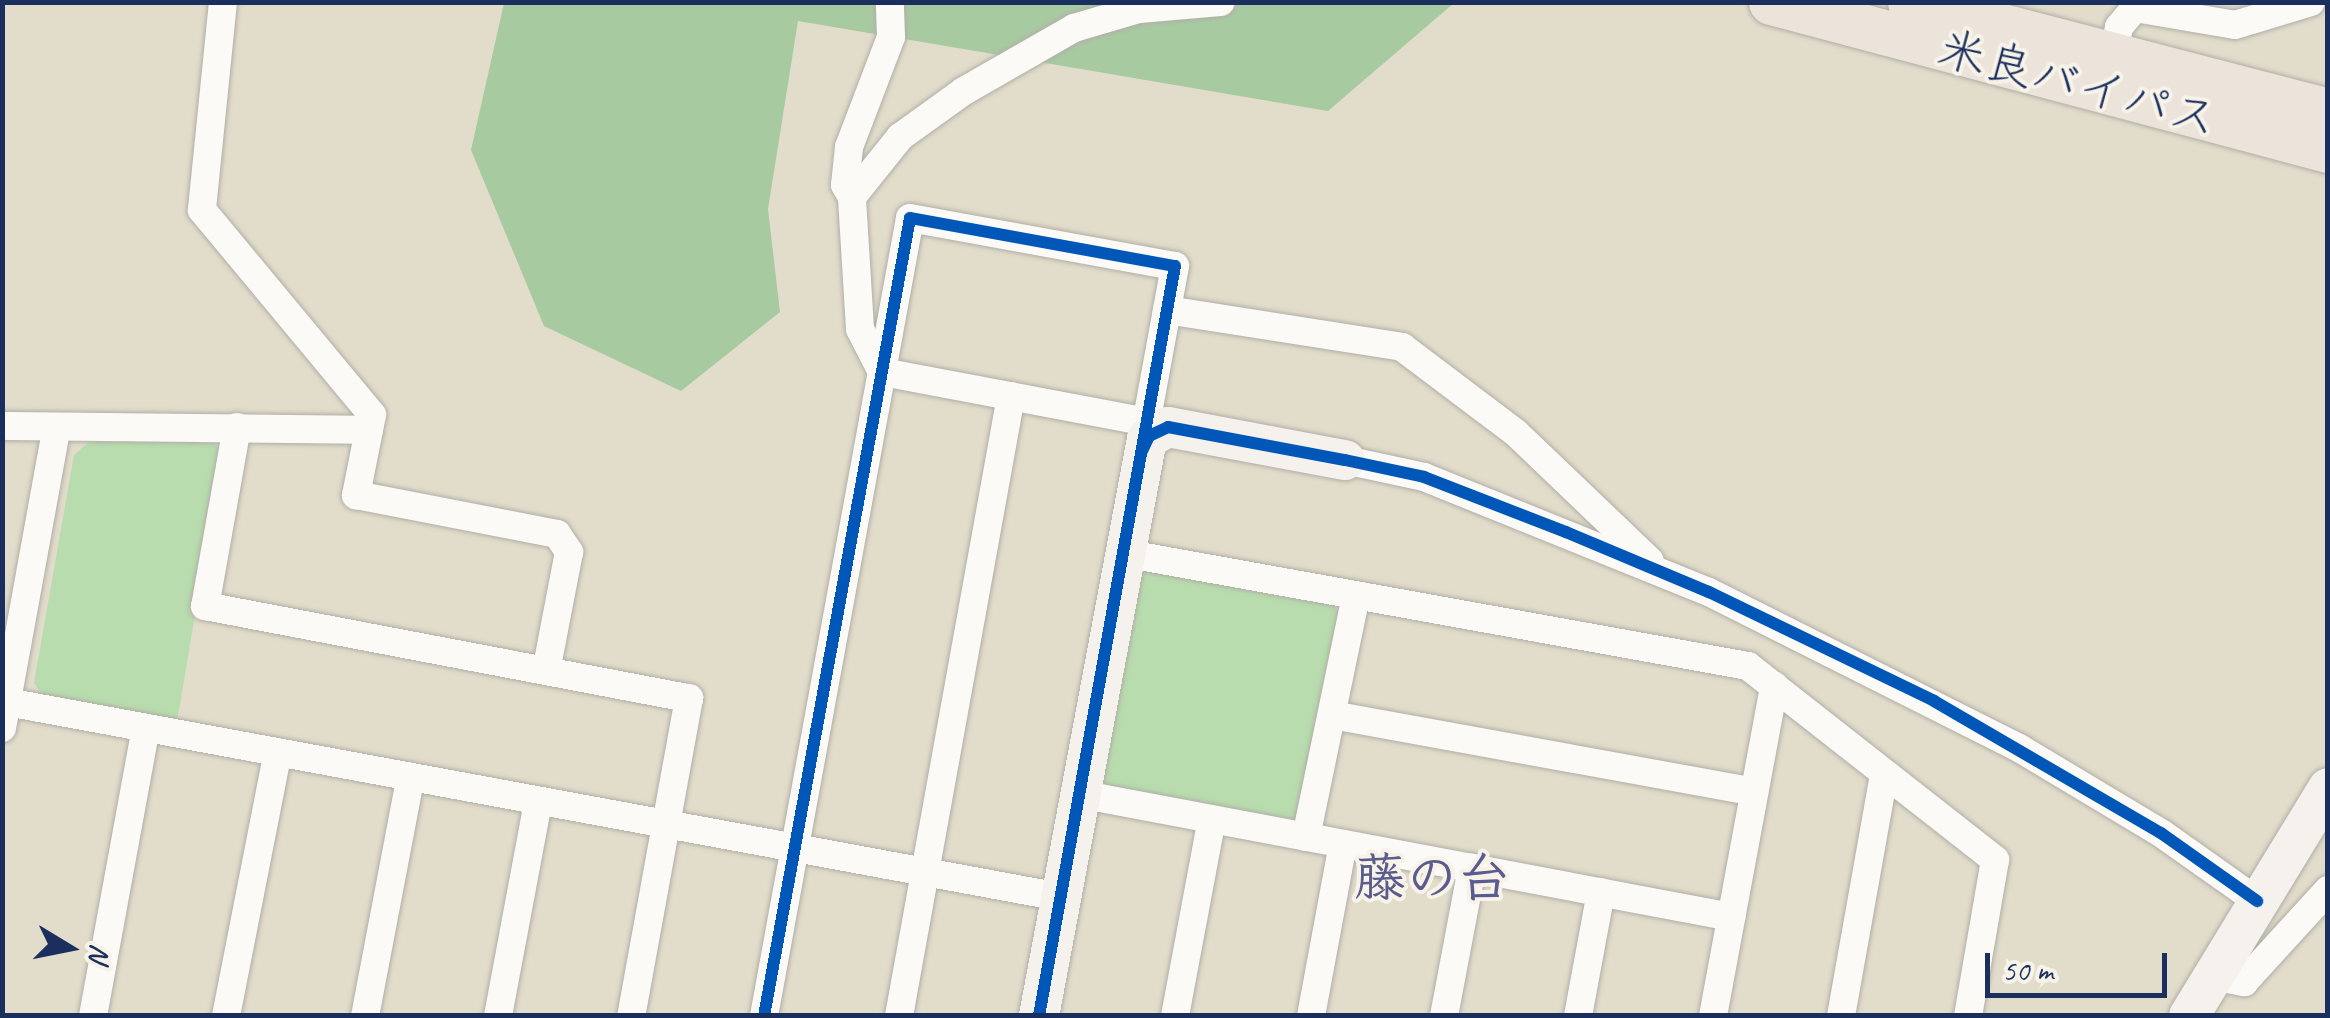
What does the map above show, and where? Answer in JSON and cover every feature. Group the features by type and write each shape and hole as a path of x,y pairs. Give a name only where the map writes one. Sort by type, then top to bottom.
{"main road":[{"name":"米良バイパス","path":"1770,2 2111,74 2328,111"},
{"name":"米良バイパス","path":"1910,2 2328,150"}],"street":[{"path":"224,2 202,210 372,415 356,496 556,534 569,552 546,671"},
{"path":"882,372 860,329 852,197 845,185 849,147 891,36 890,2"},
{"path":"852,197 900,137 1074,28 1138,9 1221,2"},
{"path":"2111,74 2119,27 2136,8 2235,25 2311,2"},
{"path":"764,1016 910,218 1175,266 1039,1016"},
{"path":"1167,310 1402,348 1516,434 1662,572"},
{"path":"882,372 1011,396 1143,441"},
{"path":"899,1016 1011,396"},
{"path":"2,426 56,430 369,430"},
{"path":"1143,441 1168,426 1424,476 1662,572 2019,748 2161,833 2257,901"},
{"path":"237,427 205,606 689,698 630,1016"},
{"path":"56,430 5,715 146,728 277,756 1060,897"},
{"path":"1123,553 1748,666 1995,860 1968,1016"},
{"path":"1306,837 1356,595"},
{"path":"1712,1016 1774,686"},
{"path":"1332,716 1754,792"},
{"path":"93,1016 146,728"},
{"path":"226,1016 277,756"},
{"path":"1841,1016 1884,775"},
{"path":"365,1016 410,780"},
{"path":"2188,1016 2328,788"},
{"path":"1079,794 1731,917"},
{"path":"498,1016 538,804"},
{"path":"1175,1016 1212,819"},
{"path":"1311,1016 1343,844"},
{"path":"1444,1016 1472,868"},
{"path":"2212,976 2244,982 2328,890"},
{"path":"1578,1016 1601,892"}],"green space":[{"path":"504,3 1454,3 1328,111 798,21 768,209 780,312 681,391 544,326 471,150"},
{"path":"211,439 222,453 177,722 44,698 34,683 74,455 89,442"},
{"path":"1147,567 1331,602 1341,617 1300,825 1106,788 1099,774 1135,575"}],"cycle path":[{"path":"764,1016 910,218 1175,266 1039,1016"},
{"path":"1142,451 1149,436 1168,427 1345,460 1424,477 1566,532 1709,592 1934,701 2161,833 2257,901"}],"district":[{"name":"藤の台","path":"1432,879"}]}
